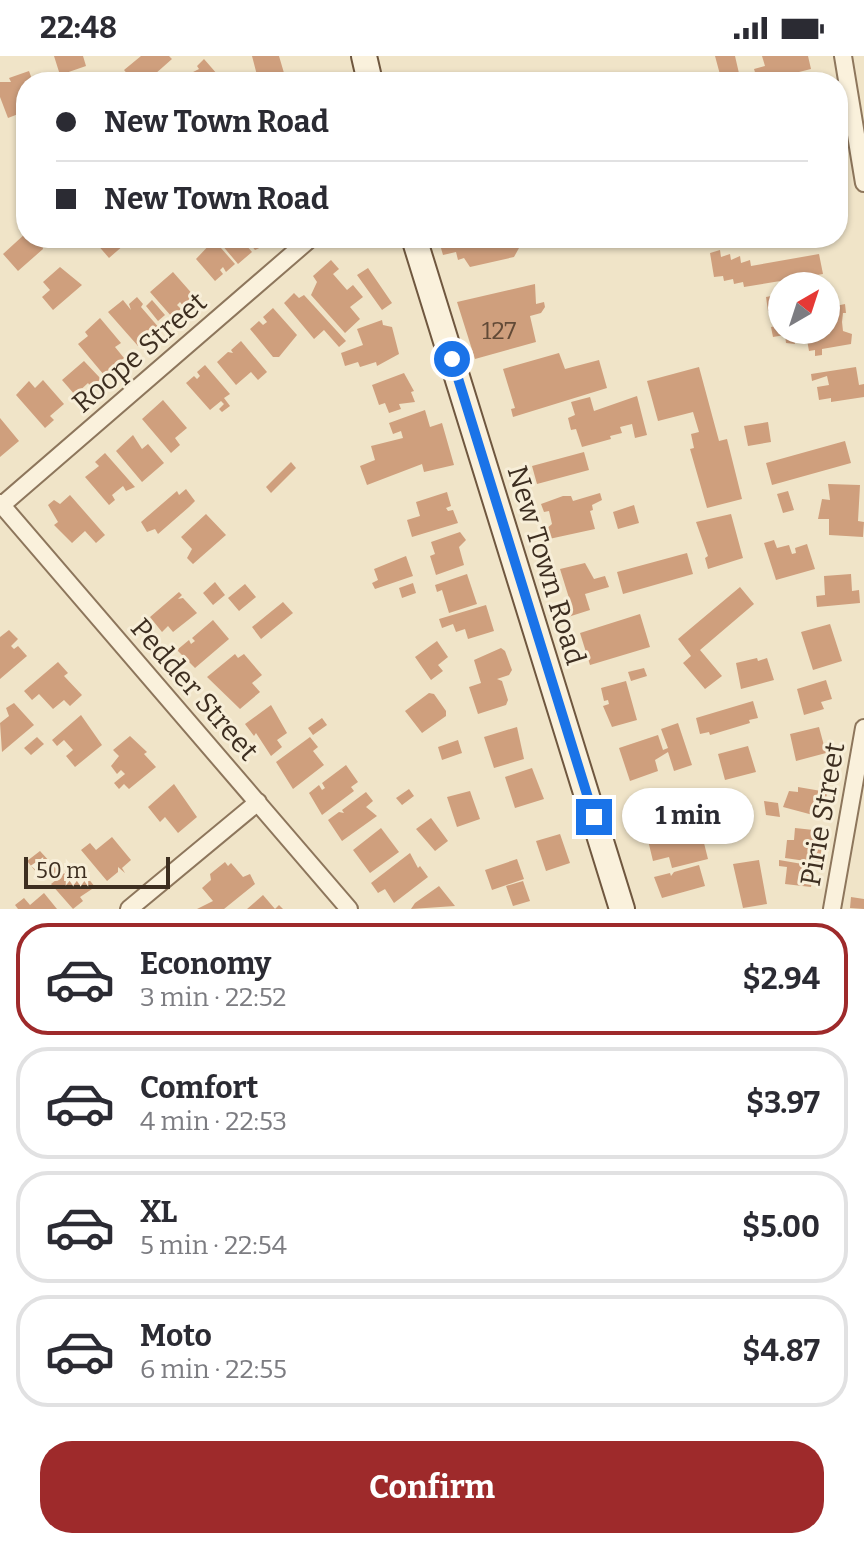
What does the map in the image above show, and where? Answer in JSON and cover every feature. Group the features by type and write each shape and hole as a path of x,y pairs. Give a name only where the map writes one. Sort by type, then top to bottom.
{"main road":[{"name":"New Town Road","path":"417,248 622,909"}],"street":[{"path":"850,91 864,183"},
{"name":"Roope Street","path":"1,504 299,248"},
{"name":"Pedder Street","path":"1,504 349,909"},
{"name":"Pirie Street","path":"832,909 864,728"},
{"path":"129,909 258,802"}],"building":[{"path":"54,56 83,56 86,66 59,72"},
{"path":"141,56 169,56 172,59 157,72 124,70"},
{"path":"252,56 279,56 284,72 256,72"},
{"path":"715,56 735,56 739,72 719,72"},
{"path":"762,56 808,56 811,69 755,72 754,69 765,66"},
{"path":"204,59 215,72 193,72 199,69 197,66"},
{"path":"16,76 16,115 8,118 0,97 0,82 11,82 9,78"},
{"path":"16,242 16,248 43,249 18,271 3,254"},
{"path":"100,248 120,248 109,258"},
{"path":"206,248 221,248 235,264 226,272 223,267 220,270 223,274 215,281 196,259"},
{"path":"224,248 249,248 252,252 238,264"},
{"path":"441,248 519,248 514,257 470,267 464,258 458,260 456,252 443,255"},
{"path":"720,250 721,257 730,254 731,260 740,256 741,263 750,260 751,266 819,254 823,272 768,272 768,283 744,287 743,282 734,284 733,279 724,281 723,276 714,277 710,253"},
{"path":"331,260 339,269 333,274 347,290 353,285 363,297 350,307 360,319 345,333 311,295 317,282 313,276"},
{"path":"60,267 82,285 53,310 42,297 50,290 43,282"},
{"path":"368,268 392,303 382,310 357,275"},
{"path":"173,272 195,297 184,307 180,302 177,305 181,309 172,317 150,292"},
{"path":"535,284 536,304 544,302 545,307 541,313 530,316 536,342 475,359 457,302"},
{"path":"294,293 299,298 304,295 346,341 339,347 324,330 314,339 284,303"},
{"path":"137,297 143,304 141,307 160,329 150,337 146,332 143,335 147,339 138,346 108,312 123,300 131,310 129,304"},
{"path":"152,300 165,315 158,321 146,306"},
{"path":"845,304 843,331 852,334 851,344 822,349 822,355 815,356 815,350 809,351 808,344 840,344 840,305"},
{"path":"273,308 297,335 279,357 273,357 250,329 259,321 263,325 267,322 263,317"},
{"path":"100,318 121,343 115,347 124,358 104,375 78,344 88,336 85,332"},
{"path":"382,320 383,325 392,327 399,354 377,366 376,362 360,367 358,362 345,366 341,353 363,345 357,329"},
{"path":"241,341 267,372 258,380 251,372 236,385 217,362 228,352 233,353 231,350"},
{"path":"559,353 565,369 599,360 607,388 513,417 511,409 515,408 503,369"},
{"path":"84,361 101,379 91,387 88,383 75,395 62,380"},
{"path":"205,365 230,394 224,398 230,406 222,412 219,409 224,404 221,401 210,410 186,383 194,376 197,379 200,376 197,372"},
{"path":"699,367 719,441 727,439 742,499 707,508 690,449 694,448 691,434 699,432 693,412 658,421 647,381"},
{"path":"856,367 859,385 864,384 864,397 831,402 831,398 819,400 817,387 829,385 827,376 812,381 811,374"},
{"path":"404,373 414,391 411,392 415,402 399,404 401,409 389,413 385,403 379,405 372,385"},
{"path":"43,380 64,404 50,416 54,420 45,428 16,395 29,381 35,388"},
{"path":"637,396 647,435 635,438 632,424 620,427 622,433 610,436 611,439 582,447 576,429 571,430 568,418 575,415 571,402 590,397 594,411"},
{"path":"163,400 187,428 175,438 180,445 171,453 142,419"},
{"path":"425,410 430,427 442,423 454,465 424,472 422,464 367,485 360,466 375,460 371,446 403,438 401,431 393,434 389,423"},
{"path":"0,418 19,441 0,457"},
{"path":"768,422 771,442 748,446 744,426"},
{"path":"133,435 142,449 148,444 164,463 142,482 116,451"},
{"path":"845,441 851,463 772,485 766,463"},
{"path":"584,452 589,470 537,484 532,466"},
{"path":"105,453 135,487 126,491 123,486 112,495 115,500 109,505 85,477 99,466 95,462"},
{"path":"291,462 296,468 271,493 266,487"},
{"path":"828,484 860,485 858,521 864,522 863,537 829,535 829,519 818,519 822,499 830,500"},
{"path":"186,489 195,501 158,534 155,529 147,532 141,522 177,491 179,495"},
{"path":"788,491 794,510 783,513 777,494"},
{"path":"447,492 451,506 446,508 453,510 458,523 412,537 407,520 420,516 416,502"},
{"path":"600,493 602,500 592,505 593,510 590,511 595,529 549,539 546,529 552,524 549,511 544,512 541,504 563,496 571,496 573,501"},
{"path":"70,495 105,535 96,543 85,531 72,543 54,525 58,522 48,505 54,500 60,504"},
{"path":"634,505 639,523 618,529 613,512"},
{"path":"206,514 226,535 193,564 187,558 192,549 181,537"},
{"path":"731,514 743,558 708,569 705,558 708,556 696,522"},
{"path":"460,532 466,540 459,547 464,565 436,575 430,556 435,554 431,542"},
{"path":"774,540 777,548 789,545 792,554 796,553 795,548 807,544 815,569 776,580 764,543"},
{"path":"687,553 693,574 623,594 617,572"},
{"path":"406,556 413,576 375,589 372,583 378,580 374,569"},
{"path":"585,563 594,579 605,576 609,587 585,594 590,610 568,617 562,605 563,600 569,598 560,569"},
{"path":"467,574 477,604 449,613 442,590 437,592 435,585"},
{"path":"851,574 852,591 859,590 860,603 817,607 816,596 825,595 824,576"},
{"path":"215,582 225,595 213,605 203,593"},
{"path":"413,583 416,593 402,598 399,588"},
{"path":"245,584 256,597 239,611 228,598"},
{"path":"740,587 754,604 700,650 722,676 705,689 683,663 691,656 678,639"},
{"path":"179,592 182,595 178,599 183,598 197,613 173,632 168,626 162,632 150,617"},
{"path":"283,602 293,613 261,639 252,627"},
{"path":"486,605 494,631 468,639 465,629 456,632 453,624 442,628 439,619"},
{"path":"640,614 650,647 590,665 580,633"},
{"path":"213,620 229,639 195,668 177,650 189,640 191,644 195,641 192,638"},
{"path":"830,624 842,661 813,670 801,632"},
{"path":"9,630 18,639 11,646 14,649 18,646 27,656 0,679 0,637"},
{"path":"437,641 448,657 438,665 443,671 431,680 415,657"},
{"path":"501,648 512,670 509,675 497,679 502,681 508,700 506,705 478,714 469,687 481,683 474,660"},
{"path":"235,654 238,658 244,654 262,675 252,683 260,692 240,709 207,677"},
{"path":"757,658 758,661 767,658 774,680 741,689 736,663"},
{"path":"58,662 68,673 64,676 82,695 70,706 64,700 53,709 39,694 32,700 24,691"},
{"path":"644,668 647,676 631,681 628,672"},
{"path":"826,680 832,699 821,702 824,709 804,715 797,689"},
{"path":"626,681 637,720 612,727 603,706 609,704 608,700 604,701 601,688"},
{"path":"429,693 434,694 446,716 422,733 405,711"},
{"path":"753,701 758,718 749,720 750,723 710,735 709,732 700,734 696,718"},
{"path":"14,703 34,725 2,752 0,723 9,716 6,708"},
{"path":"271,705 287,733 277,740 282,747 271,756 256,733 254,736 245,724"},
{"path":"81,715 102,745 75,767 66,756 73,750 64,740 57,746 52,740"},
{"path":"322,718 327,725 313,735 308,728"},
{"path":"678,723 692,765 674,771 668,752 655,760 658,771 630,781 619,748 658,735 663,750 668,748 661,729"},
{"path":"517,727 524,759 494,768 484,737"},
{"path":"819,727 826,753 796,761 790,734"},
{"path":"130,736 147,752 144,754 156,767 129,789 124,784 119,789 114,783 125,774 121,770 117,774 111,766 119,756 113,750"},
{"path":"37,737 44,744 31,755 24,748"},
{"path":"310,737 318,747 313,751 324,765 293,789 276,762"},
{"path":"458,740 462,753 442,760 438,747"},
{"path":"748,746 756,772 725,780 718,754"},
{"path":"346,765 358,782 351,787 354,791 322,815 309,793 319,785 322,790 325,788 322,783"},
{"path":"532,768 544,799 515,808 505,777"},
{"path":"174,784 197,817 178,833 165,817 160,822 148,807"},
{"path":"798,787 827,792 825,811 814,809 813,815 783,807 789,791 798,792"},
{"path":"409,789 414,796 402,805 396,798"},
{"path":"470,791 480,819 457,827 447,797"},
{"path":"366,792 373,801 366,807 377,816 342,841 328,820 339,812 344,813 342,810"},
{"path":"764,801 778,803 780,817 766,815"},
{"path":"731,812 735,829 721,832 717,814"},
{"path":"697,815 708,859 672,868 669,857 653,861 645,828"},
{"path":"431,818 448,841 435,851 416,829"},
{"path":"381,828 399,852 370,873 353,850"},
{"path":"795,828 823,831 820,863 785,858 787,840 794,840"},
{"path":"560,834 570,863 546,871 536,841"},
{"path":"112,837 131,860 122,868 125,873 118,867 118,872 107,881 81,850 90,843 96,850"},
{"path":"40,851 62,875 76,863 95,887 80,897 83,901 73,909 51,884 56,880 50,873 42,879 27,861"},
{"path":"410,853 418,868 420,866 428,877 394,903 385,889 378,893 371,883"},
{"path":"517,859 524,879 492,890 485,870"},
{"path":"759,860 767,904 743,908 733,864"},
{"path":"779,860 814,866 811,887 785,884 787,867 779,866"},
{"path":"225,862 228,866 231,863 243,877 250,874 255,884 224,909 197,909 213,901 202,888 211,880 210,874"},
{"path":"699,865 705,886 662,898 654,877 670,873 671,876 674,872"},
{"path":"523,881 530,901 513,906 506,886"},
{"path":"439,886 455,906 411,909 415,903"},
{"path":"44,893 57,909 18,909 15,905 24,898 30,905"},
{"path":"263,895 275,909 247,909"},
{"path":"851,897 864,899 864,909 850,908"}],"route":[{"path":"452,359 594,817"}]}
